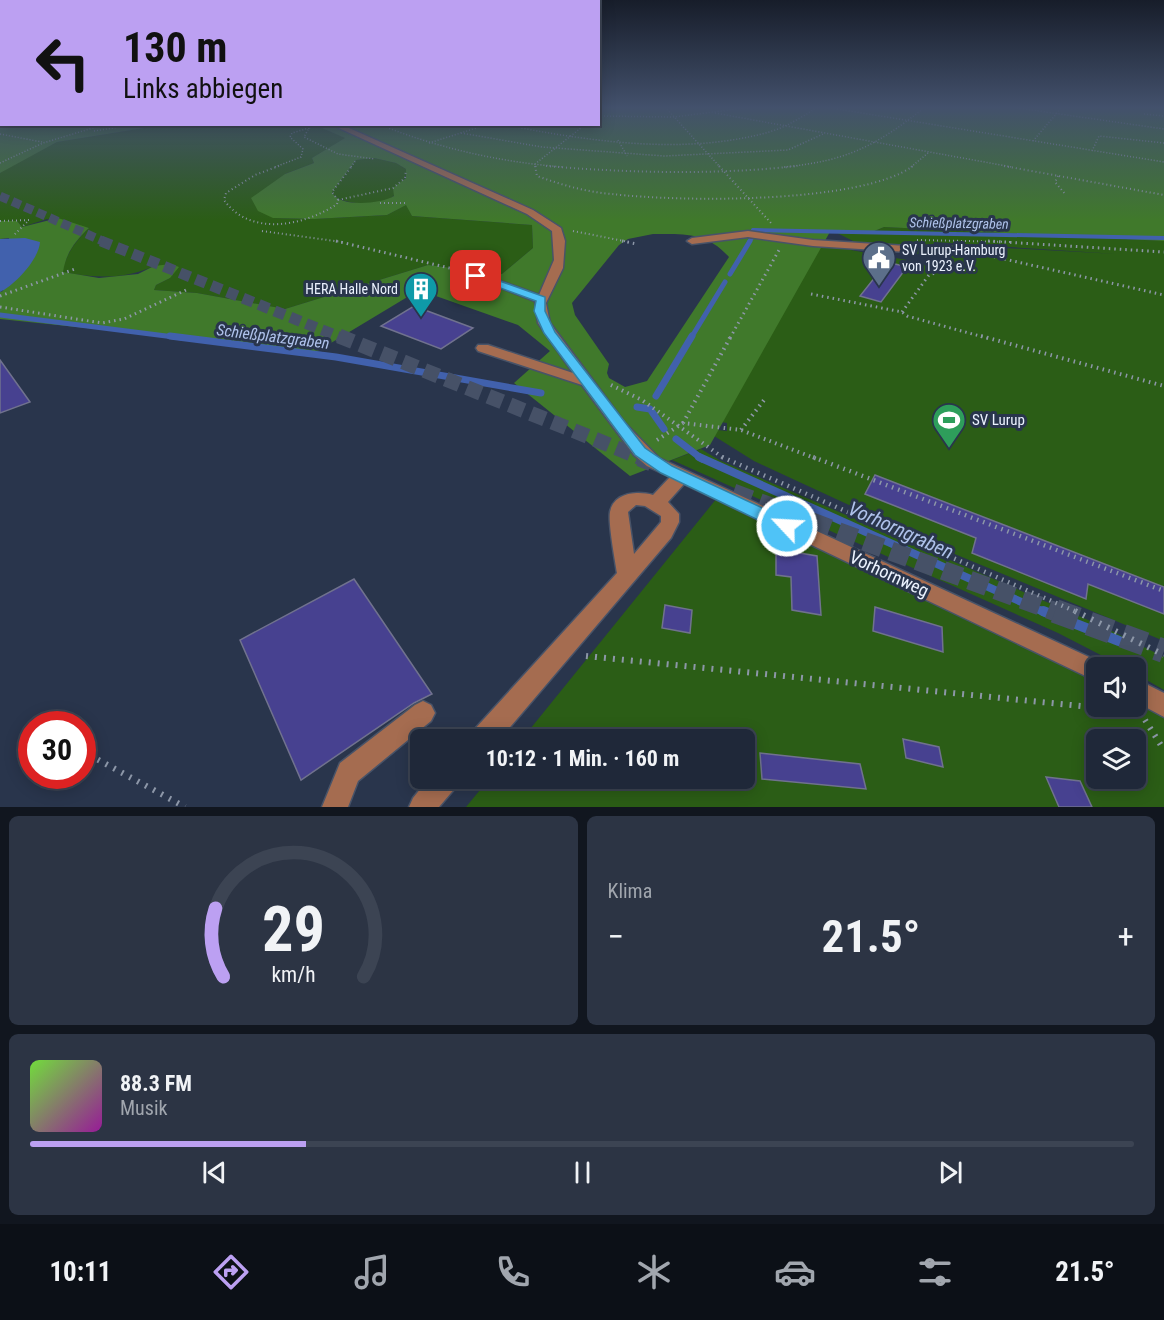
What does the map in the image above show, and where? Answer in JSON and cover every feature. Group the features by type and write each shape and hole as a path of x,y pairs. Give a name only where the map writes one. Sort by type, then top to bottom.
{"street":[{"path":"379,145 530,212 557,230 563,251 550,286 542,300 476,276"},
{"path":"692,241 748,234 813,243 907,249"},
{"name":"Vorhornweg","path":"542,300 540,311 544,322 636,447 653,462 1086,666"},
{"path":"483,348 586,382"},
{"path":"657,502 681,477"},
{"path":"492,729 627,575 670,522 670,514 657,502 637,498 628,500 619,512 627,575"},
{"path":"1146,703 1164,706"},
{"path":"335,807 349,772 423,714"},
{"path":"422,807 438,789"}],"path":[{"path":"0,163 38,145"},
{"path":"298,145 303,149 301,157 240,182 226,193 224,200 231,212 237,217 258,224 293,222 325,212 337,204 338,200"},
{"path":"317,145 356,160 374,158"},
{"path":"435,145 536,164 621,171 722,173 775,169 833,160 871,145"},
{"path":"529,145 627,157 788,150 804,145"},
{"path":"536,164 560,145"},
{"path":"620,145 627,157"},
{"path":"697,145 774,226"},
{"path":"884,145 1164,195"},
{"path":"1055,145 1164,162"},
{"path":"1092,151 1095,145"},
{"path":"536,164 537,176 550,183 575,189 668,198 745,197 816,192 868,183 909,170 928,153"},
{"path":"338,200 332,192 356,160"},
{"path":"338,200 393,188 405,178 406,169 402,166"},
{"path":"1058,176 1055,182 1066,195"},
{"path":"380,203 407,203"},
{"path":"0,221 29,220 14,235"},
{"path":"557,230 600,235 637,244"},
{"path":"262,231 332,240 476,276"},
{"path":"636,447 660,439 683,423 785,238"},
{"path":"881,246 935,239 1164,252"},
{"path":"902,312 929,275 934,273 951,247 1164,295"},
{"path":"0,297 75,269"},
{"path":"0,307 102,323 124,319 186,290"},
{"path":"811,294 902,312 1164,386"},
{"path":"608,384 644,399 661,410 678,428 725,459 1105,624 1164,654"},
{"path":"741,430 764,400"},
{"path":"683,423 741,430 1164,591"},
{"path":"558,653 1086,697"},
{"path":"96,759 185,807"}],"green space":[{"path":"0,145 52,145 0,173"},
{"path":"52,145 335,145 312,158 314,163 285,174 273,218 314,219 387,215 407,204 412,216 532,225 533,248 502,274 428,265 285,309 197,293 154,290 156,285 170,278 154,266 120,276 86,276 62,272 72,248 89,228 47,219 22,227 17,221 0,221 0,173"},
{"path":"334,145 1164,145 1164,241 884,227 872,232 831,230 710,445 630,476 514,383 550,351 518,325 419,290 316,352 0,319 0,292 3,291 9,238 0,239 0,221 17,221 22,227 58,218 89,228 72,248 63,272 99,278 138,274 154,266 171,264 179,267 170,278 156,285 154,290 197,293 285,309 428,265 502,274 533,248 532,225 412,216 406,205 387,215 314,219 273,218 258,211 251,198 285,174 314,163 312,158","holes":["374,158 396,163 406,169 406,178 393,188 394,196 388,199 361,203 351,202 336,197 332,192 356,160","653,234 685,235 712,243 729,257 647,381 625,387 609,378 607,373 609,364 575,315 572,303 619,245 628,239"]},
{"path":"374,158 396,163 406,169 405,178 394,196 385,201 369,203 351,202 336,197 332,192 356,160"},
{"name":"SV Lurup","path":"884,227 1164,241 1164,641 957,555 754,461 714,436 717,430 727,431 727,423 721,422 808,244 935,265 949,245 1117,254 934,242 929,255 869,249 831,230 872,232"},
{"path":"701,449 719,460 1102,626 1164,657 1164,690 1146,680 1146,657 1105,657 1058,633 672,460"},
{"path":"717,498 1086,672 1086,717 1146,717 1146,701 1164,712 1164,807 466,807 481,789 755,789 755,729 530,729"}],"water":[{"path":"25,238 40,242 39,249 19,278 0,292 0,239"}],"building":[{"name":"SV Lurup-Hamburg von 1923 e.V.","path":"887,262 907,267 881,302 860,296"},
{"name":"HERA Halle Nord","path":"414,306 473,328 441,349 381,326"},
{"path":"0,360 30,402 0,413"},
{"path":"875,475 1164,587 1164,614 1088,584 1086,599 972,553 976,538 865,494"},
{"path":"776,549 817,556 821,615 792,610 791,577 776,575"},
{"path":"354,579 432,694 414,703 301,780 240,640"},
{"path":"665,605 692,610 690,633 662,628"},
{"path":"875,607 942,627 943,652 873,631"},
{"path":"903,739 939,747 943,767 906,758"},
{"path":"760,753 860,764 866,789 762,779"},
{"path":"1046,777 1080,781 1092,807 1059,807"}],"waterway":[{"name":"Schießplatzgraben","path":"754,233 753,230 1164,238"},
{"name":"Schießplatzgraben","path":"749,242 754,235"},
{"name":"Schießplatzgraben","path":"730,274 750,241"},
{"name":"Schießplatzgraben","path":"691,338 725,282"},
{"name":"Schießplatzgraben","path":"0,315 182,338"},
{"name":"Schießplatzgraben","path":"170,336 336,357 541,393"},
{"name":"Schießplatzgraben","path":"656,396 692,336"},
{"name":"Vorhorngraben","path":"637,407 650,409 664,429"},
{"name":"Vorhorngraben","path":"676,439 700,457"},
{"name":"Vorhorngraben","path":"700,457 1046,613"},
{"name":"Vorhorngraben","path":"1043,611 1119,641"}],"tunnel":[{"path":"0,196 105,242"},
{"path":"101,241 342,338"},
{"path":"339,336 644,459"},
{"path":"640,457 652,462"},
{"path":"733,493 1059,613"},
{"path":"1055,611 1164,651"}],"place":[{"name":"SV Lurup-Hamburg von 1923 e.V.","path":"879,287"},
{"name":"HERA Halle Nord","path":"421,318"},
{"name":"SV Lurup","path":"949,449"}],"route":[{"path":"476,276 542,300 540,311 544,322 563,352 618,425 640,451 653,462 787,526"}]}
